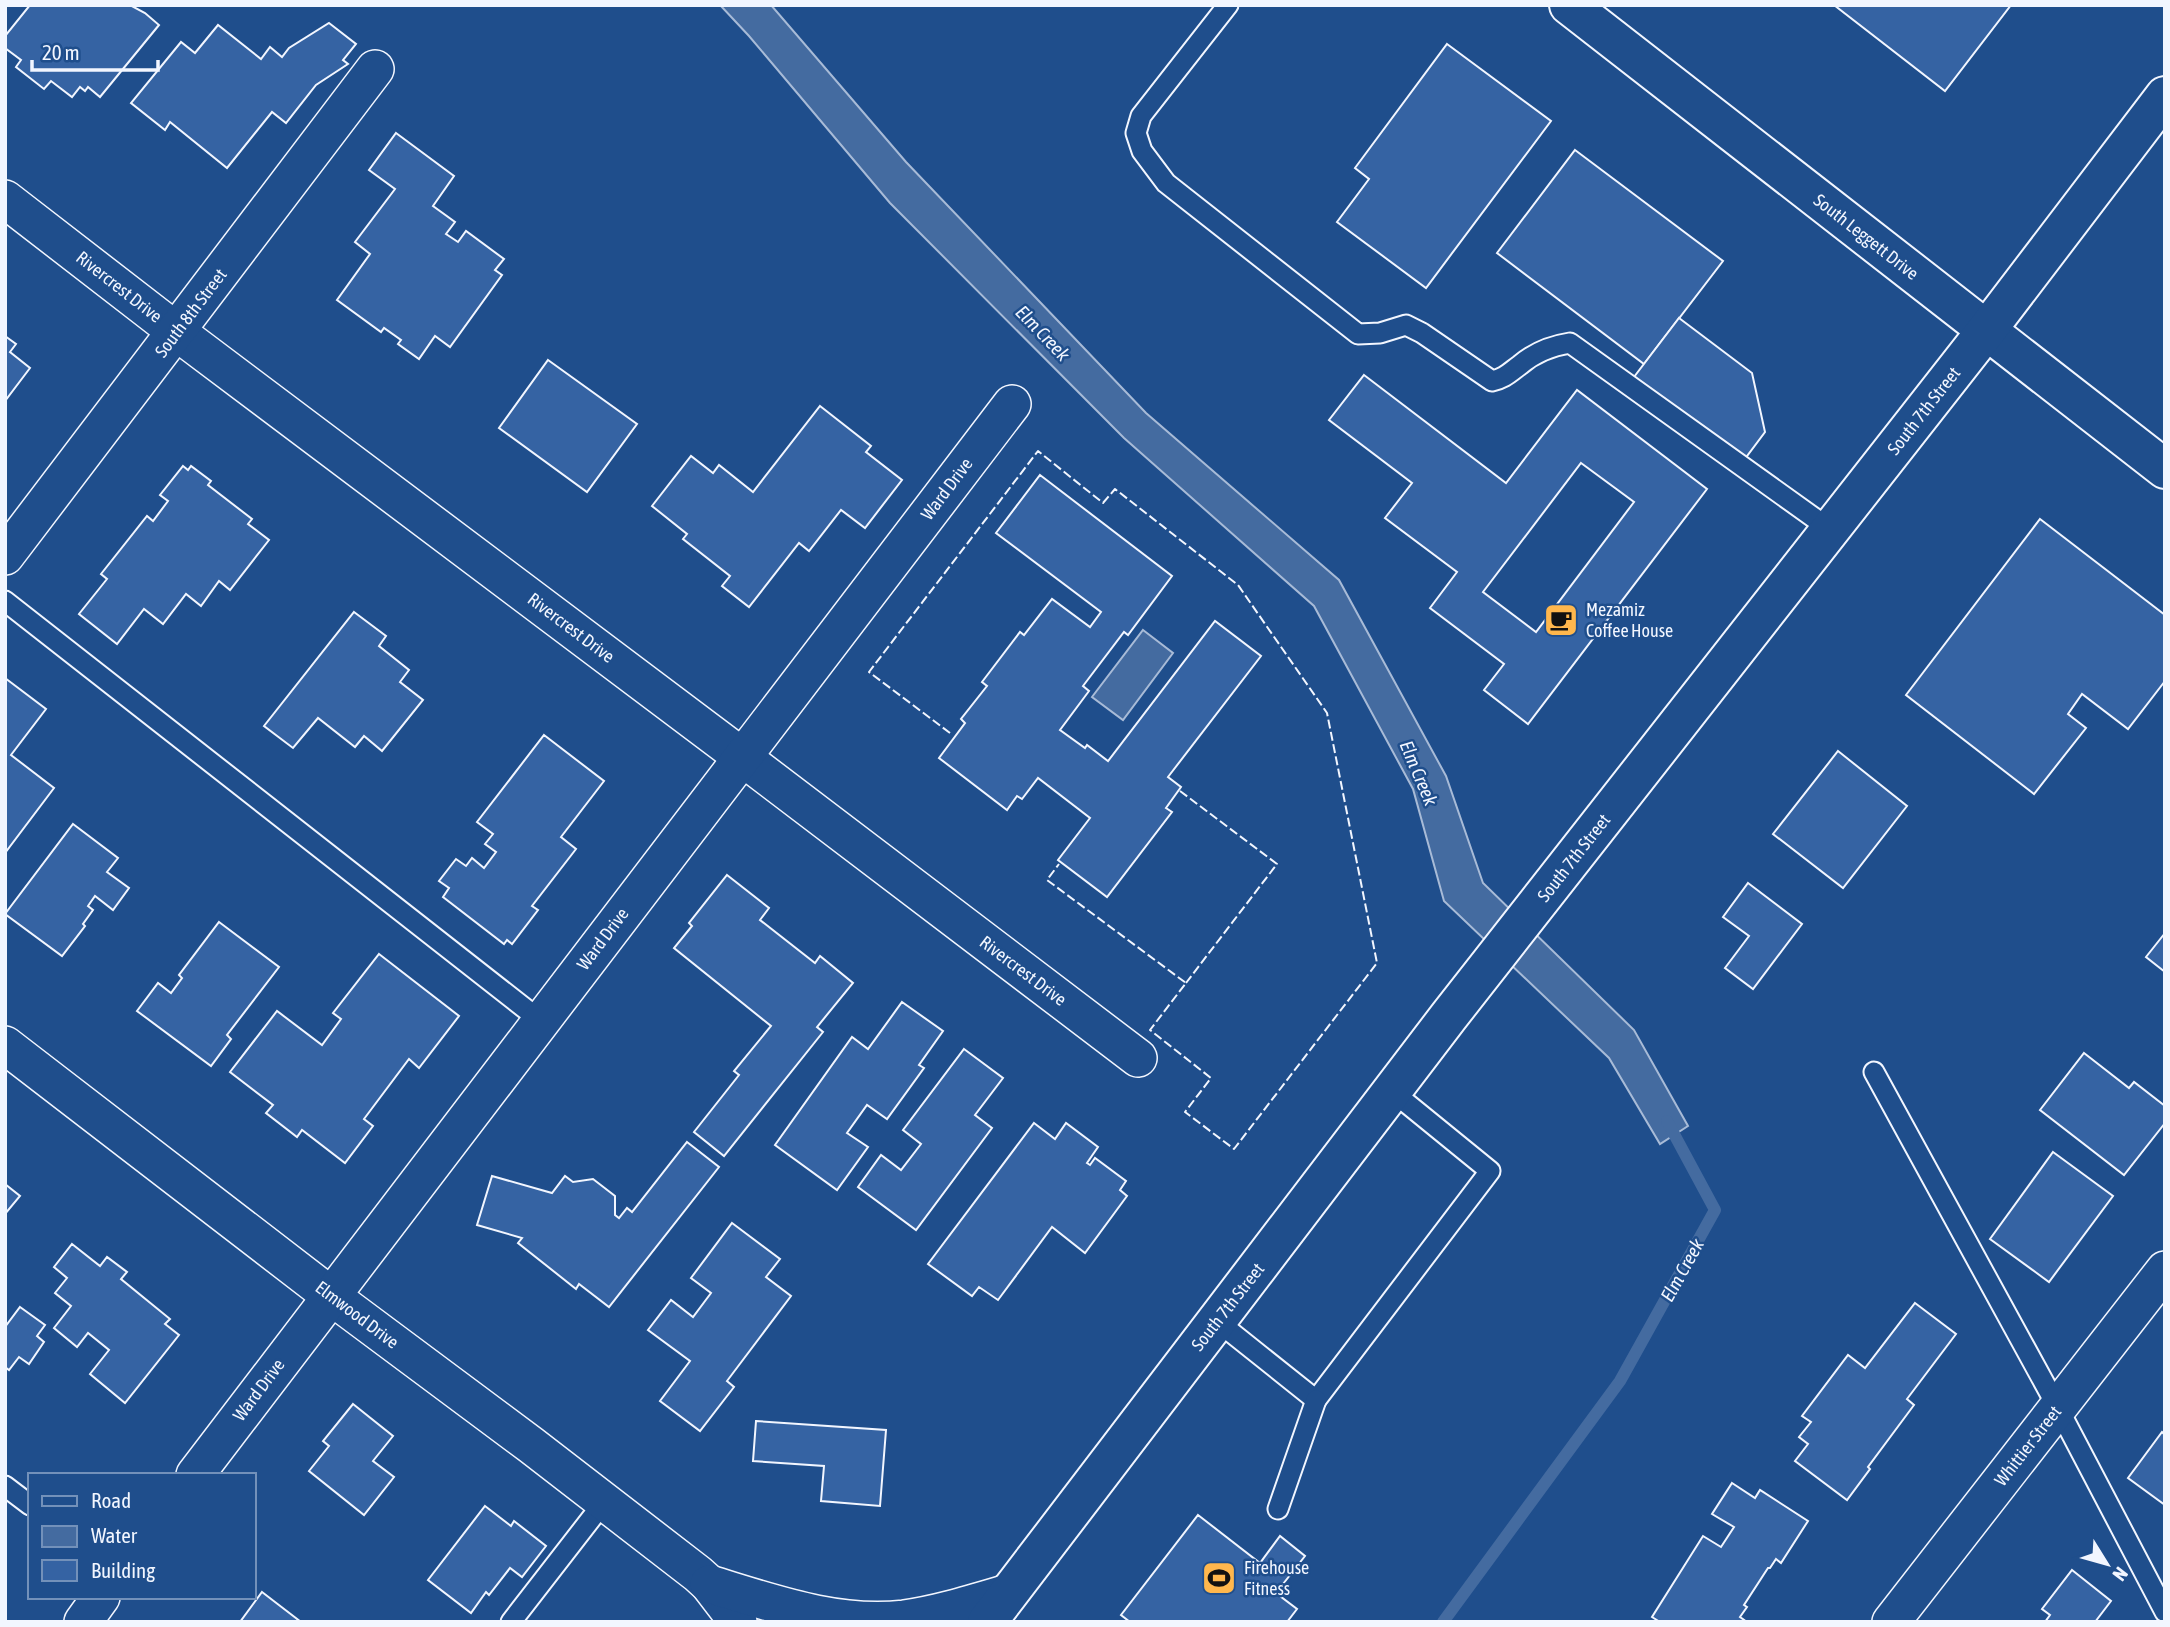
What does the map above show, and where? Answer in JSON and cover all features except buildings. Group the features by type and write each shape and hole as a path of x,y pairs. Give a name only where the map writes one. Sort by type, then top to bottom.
{"main road":[{"name":"South Leggett Drive","path":"1569,5 2165,468"},
{"name":"South 7th Street","path":"998,1608 1449,1016 1986,331 2165,96"}],"street":[{"name":"South 8th Street","path":"5,556 375,69"},
{"name":"Rivercrest Drive","path":"5,198 177,332 1138,1058"},
{"name":"Ward Drive","path":"197,1473 1012,404"},
{"name":"Elmwood Drive","path":"5,1045 709,1584 738,1622"},
{"name":"Whittier Street","path":"1891,1622 2165,1270"},
{"name":"Elmwood Drive","path":"709,1584 794,1611 854,1621 903,1619 998,1608"},
{"path":"82,1622 99,1599"}],"lane":[{"path":"1228,5 1141,116 1136,134 1142,151 1166,183 1358,334 1380,333 1406,325 1492,381 1506,378 1521,363 1550,346 1570,343 1830,530"},
{"path":"5,601 541,1021"},
{"path":"1874,1072 2165,1612"},
{"path":"1278,1509 1316,1400 1490,1171 1393,1092"},
{"path":"1217,1321 1316,1400"},
{"path":"5,1486 28,1503"},
{"path":"511,1622 604,1502"}],"water":[{"path":"720,5 771,5 906,162 1146,413 1339,580 1446,776 1483,883 1634,1030 1688,1126 1660,1144 1609,1058 1444,901 1413,789 1314,606 1124,438 890,203"},
{"path":"1143,630 1173,653 1123,720 1092,697"}],"waterway":[{"name":"Elm Creek","path":"1443,1622 1620,1381 1715,1210 1667,1121"}],"fence":[{"path":"950,733 869,672 1038,451 1103,503 1115,489 1238,585 1327,713 1377,963 1234,1149 1185,1112 1211,1078 1150,1030 1186,983 1047,880 1059,864"},
{"path":"1180,791 1277,864 1186,983"}],"place":[{"name":"Mezamiz Coffee House","path":"1561,620"},
{"name":"Firehouse Fitness","path":"1219,1578"}]}
